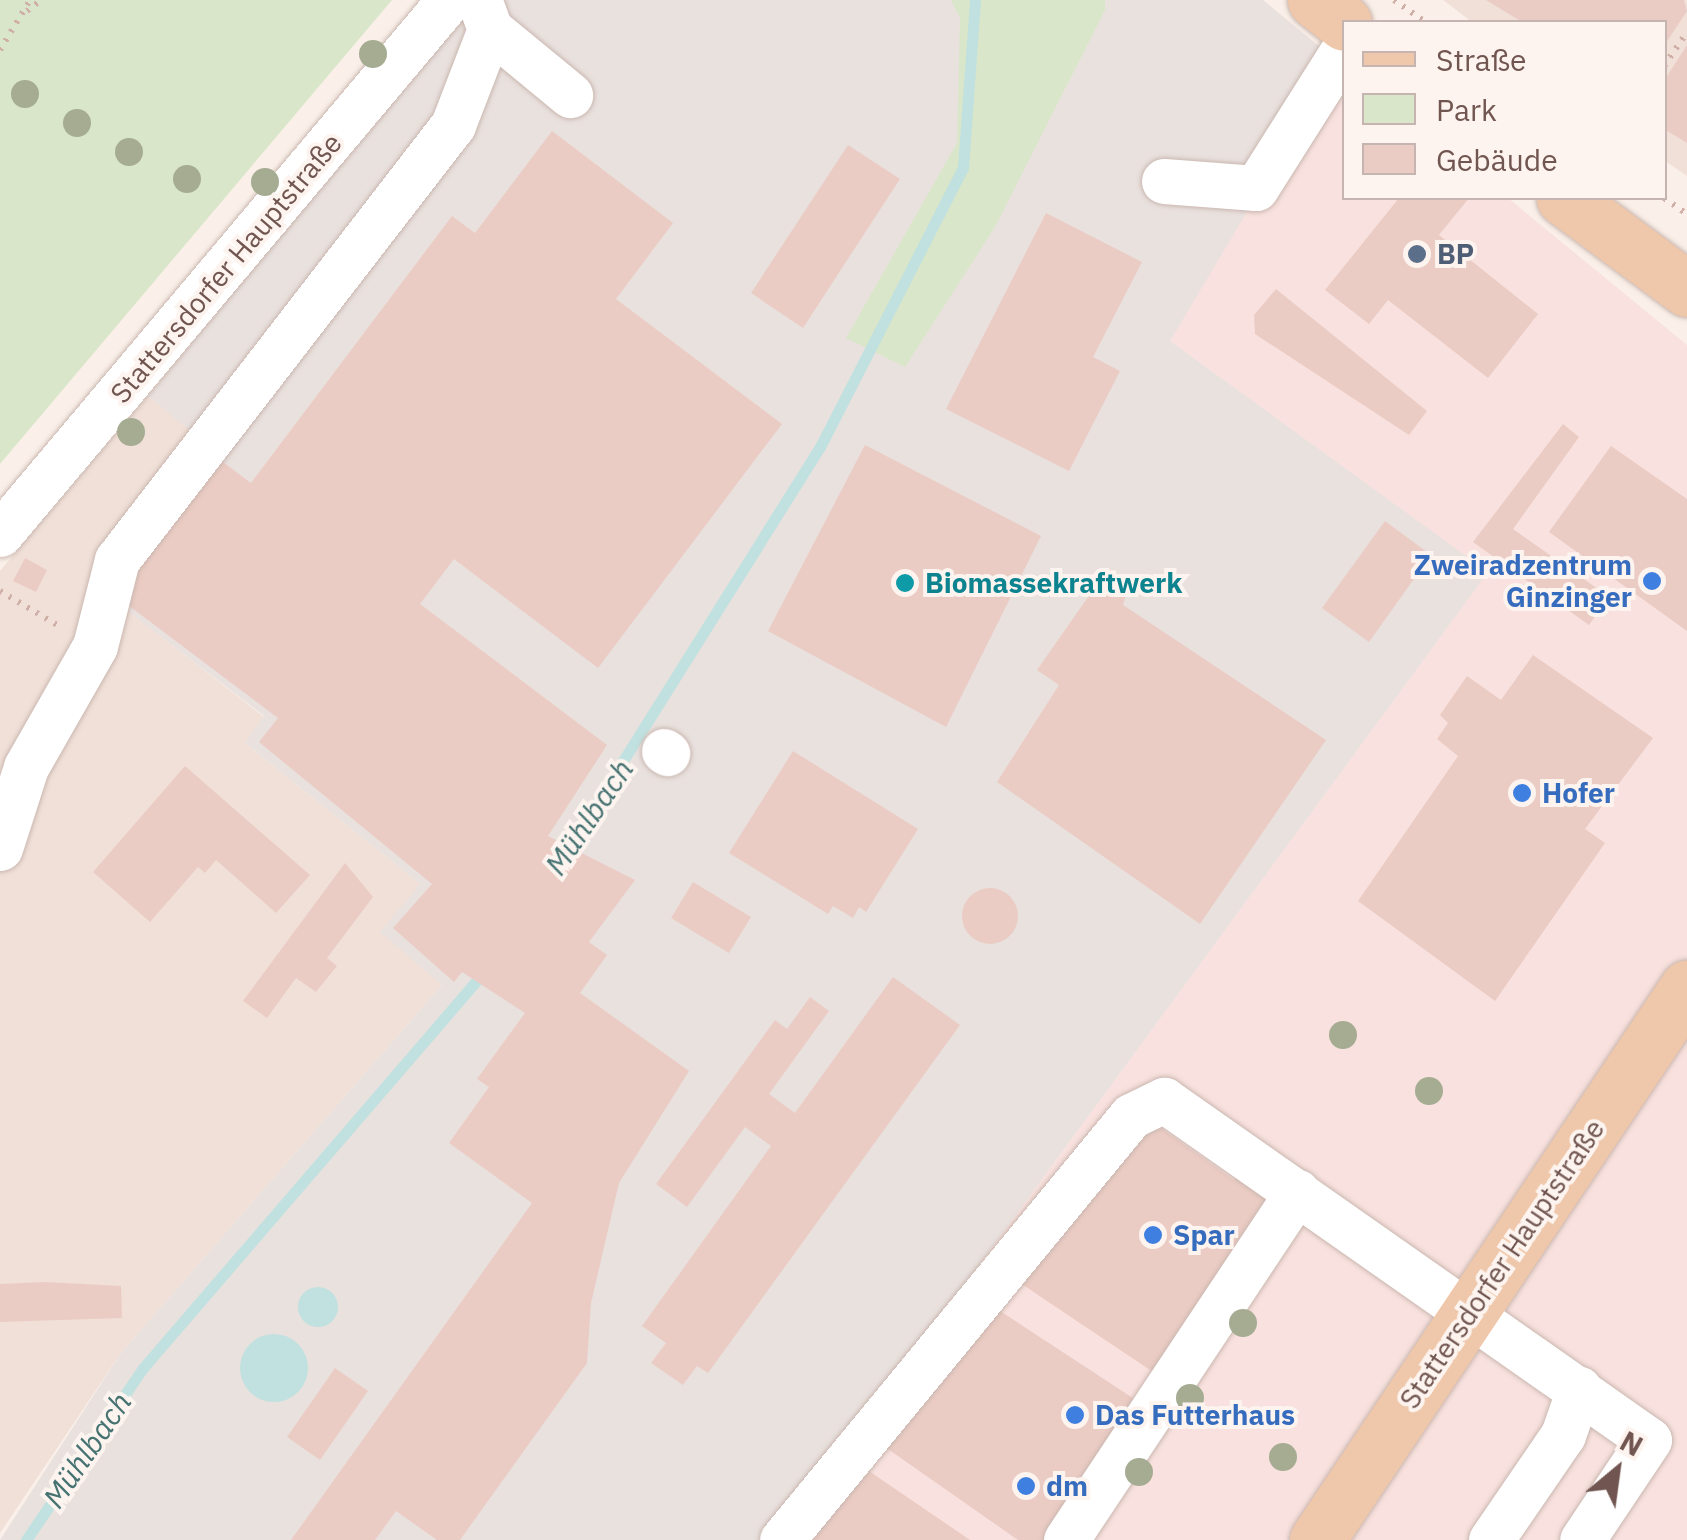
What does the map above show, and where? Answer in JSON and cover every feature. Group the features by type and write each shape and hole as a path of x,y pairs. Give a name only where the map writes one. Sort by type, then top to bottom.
{"main road":[{"path":"1315,0 1342,22"},
{"path":"1567,200 1687,289"},
{"path":"1628,248 1687,307"},
{"name":"Stattersdorfer Hauptstraße","path":"1317,1540 1687,988"}],"street":[{"name":"Stattersdorfer Hauptstraße","path":"0,534 450,0"},
{"path":"0,848 26,767 95,646 117,560 453,125 485,14 570,95"},
{"path":"1164,181 1256,188 1342,52"},
{"path":"782,1540 1131,1116 1164,1100 1649,1440 1582,1540"},
{"path":"1066,1540 1297,1192"},
{"path":"1491,1540 1563,1434 1579,1389"}],"path":[{"path":"0,50 30,0"},
{"path":"22,15 41,0"},
{"path":"1394,0 1422,20"},
{"path":"1667,62 1687,32"},
{"path":"0,591 95,646"}],"shaded area":[{"path":"474,0 1263,0 1337,61 1170,341 1488,572 777,1540 0,1540 121,1353 442,985 380,932 420,884 245,743 264,716 109,597 216,452 148,396"},
{"path":"1443,0 1687,0 1687,176 1667,162 1667,20 1469,20"},
{"path":"1326,53 1342,65 1342,200 1510,200 1687,345 1687,1540 777,1540 1487,573 1170,341"},
{"path":"148,396 217,451 110,597 264,717 245,743 420,884 442,985 121,1353 0,1533 0,571"}],"green space":[{"path":"0,0 392,0 0,464"},
{"path":"951,0 1105,0 1105,10 995,227 905,367 846,338 957,143 960,18"}],"water":[{"path":"318,1287 332,1293 338,1307 332,1321 318,1327 304,1321 298,1307 304,1293"},
{"path":"274,1334 298,1344 308,1368 298,1392 274,1402 250,1392 240,1368 250,1344"}],"building":[{"path":"1486,0 1684,0 1687,11 1667,41 1667,20 1519,20"},
{"path":"1687,45 1687,143 1667,131 1667,76"},
{"path":"552,131 673,223 616,299 782,424 598,668 454,559 420,604 607,745 548,836 635,880 589,942 607,955 580,993 689,1071 619,1183 591,1303 587,1363 460,1540 437,1540 396,1511 375,1540 291,1540 532,1203 449,1143 489,1087 477,1079 525,1013 462,972 454,982 393,928 432,884 259,742 278,718 116,596 219,459 251,483 452,216 475,233"},
{"path":"848,145 900,179 803,328 751,293"},
{"path":"1397,200 1467,200 1439,235 1538,314 1488,378 1388,300 1369,324 1325,290"},
{"path":"1046,213 1142,262 1093,357 1120,371 1069,471 946,409"},
{"path":"1276,289 1427,411 1409,435 1255,334 1254,315"},
{"path":"1563,424 1579,437 1513,529 1609,597 1589,625 1473,542"},
{"name":"Biomassekraftwerk","path":"865,445 1041,536 946,727 768,631"},
{"name":"Zweiradzentrum Ginzinger","path":"1611,446 1687,499 1687,631 1549,532"},
{"path":"1385,521 1431,555 1369,642 1322,608"},
{"path":"25,558 47,570 36,592 13,581"},
{"path":"1102,577 1126,595 1123,605 1326,740 1200,924 997,782 1059,685 1037,670"},
{"name":"Hofer","path":"1533,655 1653,738 1585,829 1605,843 1495,1001 1358,901 1458,756 1437,739 1448,723 1440,715 1467,676 1501,700"},
{"path":"793,751 918,829 866,912 859,907 853,918 833,906 828,914 729,853"},
{"path":"185,766 310,875 276,913 216,860 205,873 198,867 150,922 93,872"},
{"path":"345,863 373,897 327,958 337,966 316,992 296,978 267,1018 243,1001"},
{"path":"693,882 751,917 729,953 671,918"},
{"path":"990,888 1010,896 1018,916 1010,936 990,944 970,936 962,916 970,896"},
{"path":"893,977 960,1025 708,1373 697,1366 683,1385 651,1363 666,1343 642,1326 771,1146 745,1127 687,1207 656,1184 775,1020 787,1029 810,997 829,1011 769,1094 795,1113"},
{"name":"Spar","path":"1158,1126 1234,1180 1247,1165 1286,1191 1159,1376 1014,1279 1128,1140"},
{"path":"0,1284 121,1286 122,1318 0,1322"},
{"path":"994,1307 1139,1402 1047,1540 1018,1540 875,1440"},
{"path":"335,1368 368,1391 320,1460 287,1437"},
{"path":"863,1467 970,1540 813,1540"}],"waterway":[{"name":"Mühlbach","path":"562,858 820,447 963,168 975,0"},
{"name":"Mühlbach","path":"26,1540 143,1368 484,972"}],"place":[{"name":"BP","path":"1417,254"},
{"name":"Zweiradzentrum Ginzinger","path":"1652,581"},
{"name":"Biomassekraftwerk","path":"905,583"},
{"name":"Hofer","path":"1522,793"},
{"name":"Spar","path":"1153,1235"},
{"name":"Das Futterhaus","path":"1075,1415"},
{"name":"dm","path":"1026,1486"}]}
